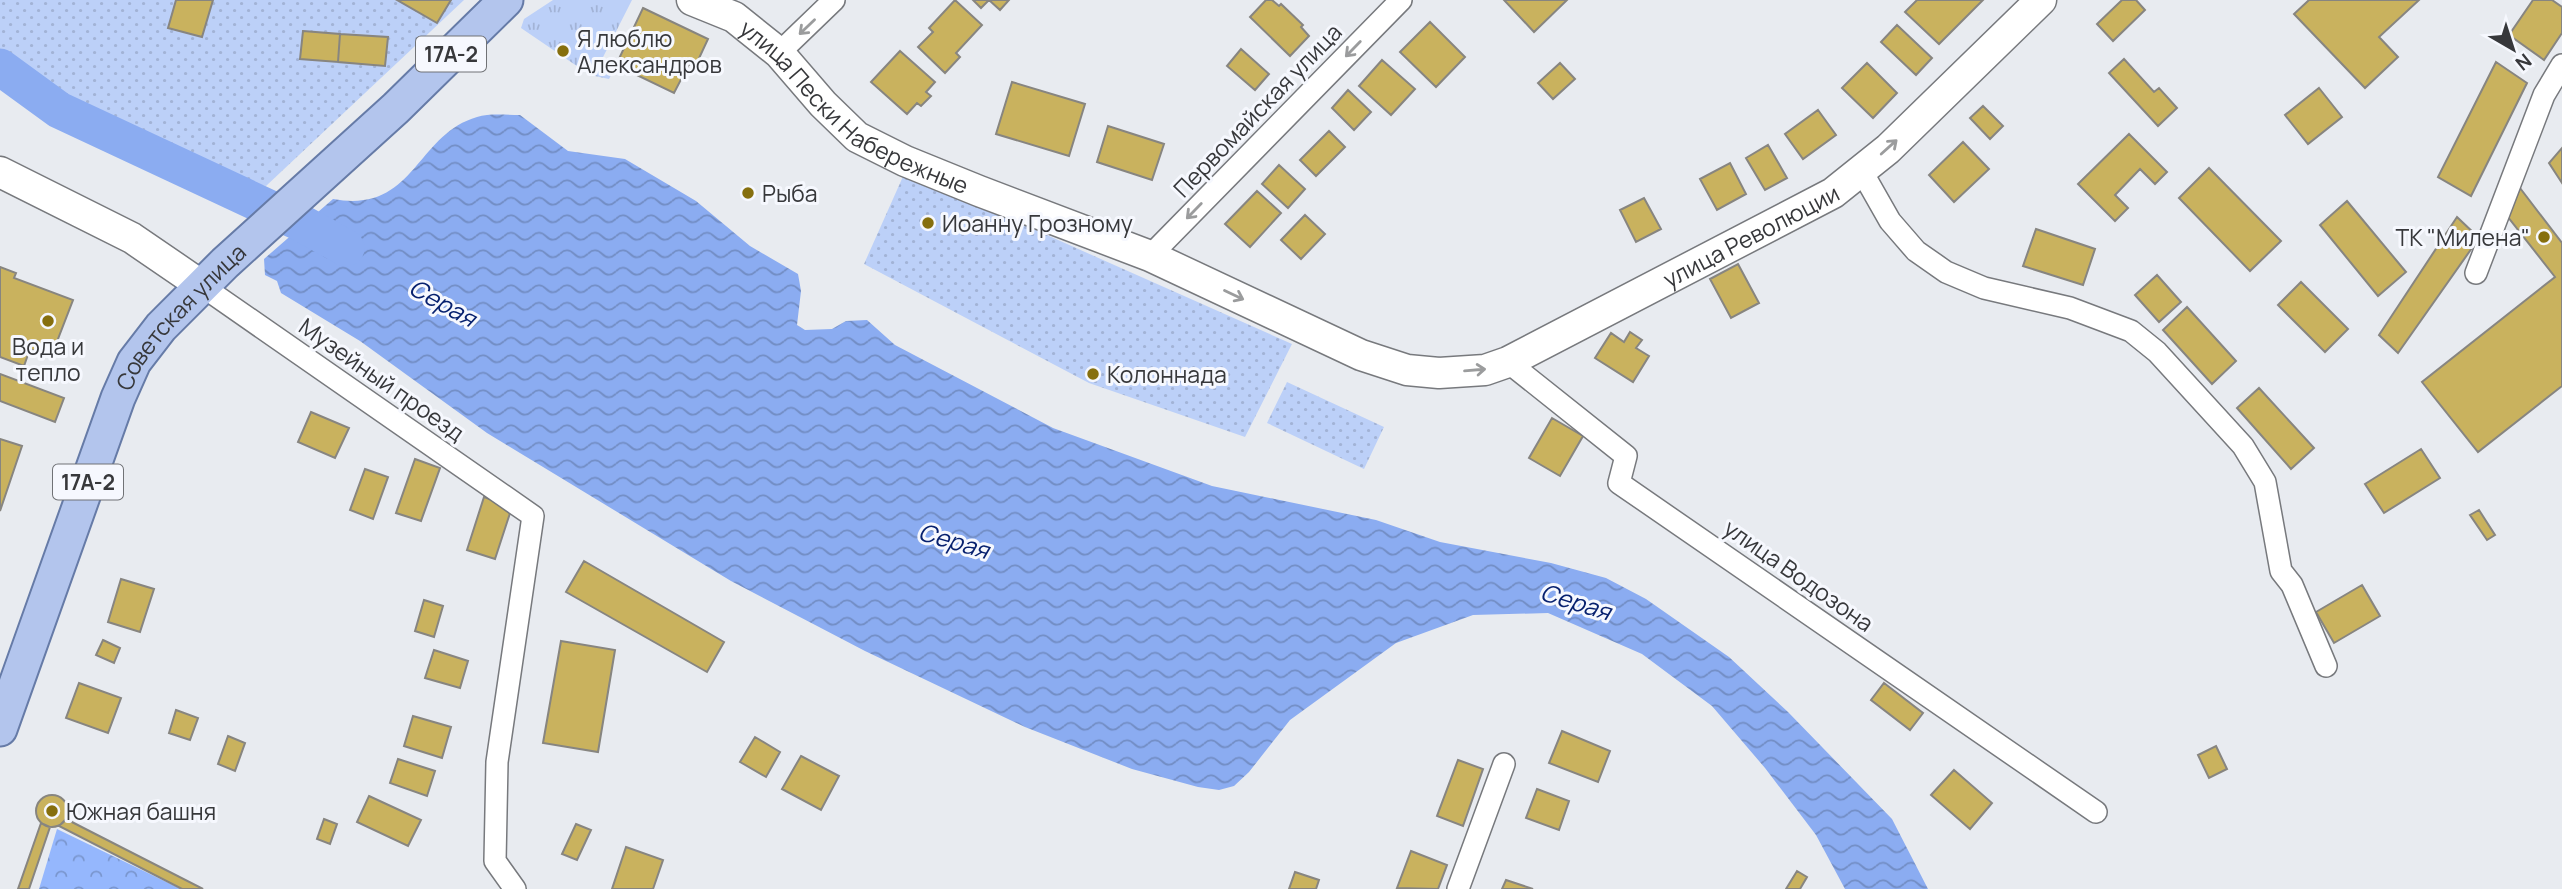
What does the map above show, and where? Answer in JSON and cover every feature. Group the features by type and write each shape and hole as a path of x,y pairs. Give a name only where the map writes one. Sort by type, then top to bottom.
{"main road":[{"name":"улица Пески Набережные","path":"692,0 734,17 779,53 823,104 857,137 905,161 1150,256 1361,355 1407,370"},
{"name":"улица Революции","path":"1407,370 1439,373 1485,370 1508,362 1833,193 1888,149 2041,0"},
{"name":"Советская улица","path":"0,729 118,398 134,362 161,327 213,274 506,5"},
{"path":"0,172 132,238 213,274"}],"street":[{"path":"779,53 834,0"},
{"name":"Первомайская улица","path":"1150,256 1401,0"},
{"path":"2476,273 2544,95 2562,65"},
{"path":"1861,170 1891,220 1916,251 1946,272 1984,288 2070,308 2130,331 2157,352 2243,446 2265,482 2281,571 2292,584 2326,666"},
{"name":"Музейный проезд","path":"213,274 533,516 496,762 495,862 515,889"},
{"name":"улица Водозона","path":"1508,362 1626,456 1619,483 2096,812"},
{"path":"1458,889 1504,764"}],"green space":[{"path":"0,0 464,0 266,186 193,173 12,62 0,53"},
{"path":"553,0 632,0 599,65 612,73 609,79 590,75 521,28 524,19"},
{"path":"905,172 1292,344 1245,437 1089,383 864,264"},
{"path":"1287,382 1384,427 1364,469 1267,423"},
{"path":"57,829 181,889 39,889"}],"water":[{"path":"520,115 568,151 625,159 696,201 750,246 798,274 801,291 797,325 805,330 832,329 846,321 867,320 895,345 1053,428 1212,486 1376,520 1440,542 1551,563 1606,578 1646,599 1729,657 1788,712 1892,819 1928,889 1845,889 1816,835 1765,768 1712,706 1642,654 1548,613 1473,615 1396,643 1290,720 1249,772 1234,786 1219,790 1132,769 1025,727 865,651 731,581 487,433 360,341 281,293 277,281 265,275 264,259 333,199 360,201 381,195 398,184 456,126 482,116"}],"building":[{"path":"176,0 213,0 202,37 168,28"},
{"path":"397,0 451,0 437,23"},
{"path":"955,0 982,25 956,53 960,57 945,73 918,47 933,32 929,28"},
{"path":"973,0 989,0 981,8"},
{"path":"989,0 1009,0 1000,10"},
{"path":"1266,0 1272,0 1279,6 1281,4 1303,25 1301,27 1309,36 1290,56 1250,17"},
{"path":"1504,0 1567,0 1534,32"},
{"path":"1917,0 1983,0 1939,44 1905,12"},
{"path":"2122,0 2136,0 2145,10 2113,41 2097,24"},
{"path":"2309,0 2419,0 2379,37 2398,57 2365,88 2294,14"},
{"path":"2533,0 2552,0 2562,7 2562,33 2544,60 2509,35"},
{"path":"643,8 708,39 695,67 689,64 674,93 616,65"},
{"path":"1430,22 1465,57 1436,87 1400,52"},
{"path":"1897,25 1932,58 1916,75 1881,42"},
{"path":"303,31 340,34 338,62 300,59"},
{"path":"340,34 388,37 385,66 338,62"},
{"path":"1241,49 1269,74 1255,90 1227,66"},
{"path":"900,51 935,82 926,92 931,96 921,106 917,103 907,114 871,82"},
{"path":"2124,59 2154,92 2159,88 2177,108 2158,126 2109,73"},
{"path":"1382,60 1415,89 1391,115 1359,86"},
{"path":"2496,62 2527,83 2471,196 2438,177"},
{"path":"1560,63 1575,79 1553,99 1538,83"},
{"path":"1867,63 1897,93 1873,118 1842,88"},
{"path":"1012,82 1085,104 1069,156 996,134"},
{"path":"2319,88 2342,117 2308,144 2285,115"},
{"path":"1348,90 1371,112 1354,130 1332,108"},
{"path":"1983,106 2003,126 1990,139 1970,118"},
{"path":"1818,110 1836,135 1803,159 1785,134"},
{"path":"1108,126 1164,144 1152,180 1097,162"},
{"path":"1329,131 1345,147 1316,176 1300,160"},
{"path":"2129,134 2167,172 2155,184 2140,169 2115,195 2128,208 2115,221 2078,184"},
{"path":"1963,142 1989,169 1954,202 1929,175"},
{"path":"1768,145 1787,178 1765,190 1746,158"},
{"path":"2562,148 2562,183 2549,163"},
{"path":"1730,163 1746,194 1717,210 1700,179"},
{"path":"1279,165 1305,189 1288,208 1262,184"},
{"path":"2209,168 2281,241 2250,271 2179,198"},
{"path":"2520,188 2562,243 2562,386 2478,452 2422,382 2555,277 2508,217"},
{"path":"1257,191 1281,213 1250,247 1225,224"},
{"path":"1644,198 1661,229 1636,242 1620,210"},
{"path":"2347,201 2406,272 2378,296 2320,225"},
{"path":"1305,215 1325,234 1301,259 1281,240"},
{"path":"2457,217 2479,238 2398,353 2379,335"},
{"path":"2036,229 2095,249 2083,285 2023,266"},
{"path":"1738,264 1759,303 1731,318 1710,279"},
{"path":"0,267 16,273 14,278 73,300 51,357 30,349 24,366 0,357"},
{"path":"2157,275 2181,302 2159,322 2135,295"},
{"path":"2301,282 2348,329 2325,352 2278,305"},
{"path":"2187,307 2236,361 2212,384 2163,330"},
{"path":"1630,332 1642,340 1636,348 1649,356 1633,382 1595,358 1611,333 1624,342"},
{"path":"0,374 64,398 55,422 0,401"},
{"path":"2259,388 2314,448 2291,469 2237,408"},
{"path":"311,412 349,428 335,458 298,442"},
{"path":"1552,418 1583,436 1560,476 1529,458"},
{"path":"0,439 22,446 0,511"},
{"path":"2421,449 2440,478 2384,513 2365,484"},
{"path":"415,459 440,468 421,521 396,513"},
{"path":"365,469 388,477 373,519 350,510"},
{"path":"484,497 512,507 495,559 467,550"},
{"path":"2479,510 2495,535 2487,540 2470,515"},
{"path":"584,561 724,642 707,672 566,592"},
{"path":"121,579 154,589 140,632 108,622"},
{"path":"2362,585 2380,616 2334,643 2316,612"},
{"path":"424,600 443,606 434,637 415,631"},
{"path":"103,640 120,648 114,663 96,655"},
{"path":"561,641 615,650 598,752 543,743"},
{"path":"434,650 468,661 460,688 425,678"},
{"path":"79,683 121,698 108,733 66,718"},
{"path":"1884,683 1923,713 1910,730 1871,700"},
{"path":"176,710 198,718 190,740 169,733"},
{"path":"413,716 451,727 442,758 404,746"},
{"path":"1562,731 1610,751 1598,782 1549,763"},
{"path":"228,736 245,743 235,771 218,764"},
{"path":"755,737 780,752 766,777 740,762"},
{"path":"2216,746 2227,769 2209,778 2198,755"},
{"path":"801,756 839,776 821,810 782,789"},
{"path":"398,759 435,771 427,796 390,783"},
{"path":"1458,760 1483,769 1463,826 1437,816"},
{"path":"1954,770 1992,803 1970,829 1931,795"},
{"path":"1537,789 1569,801 1559,830 1526,818"},
{"name":"Южная башня","path":"52,795 64,799 68,811 64,823 52,827 40,823 36,811 40,799"},
{"path":"369,796 421,820 408,846 357,822"},
{"path":"66,819 203,889 182,889 59,826"},
{"path":"324,819 337,824 330,844 317,839"},
{"path":"41,823 50,827 29,889 18,889"},
{"path":"576,824 591,830 577,860 562,854"},
{"path":"626,847 663,860 653,889 612,889"},
{"path":"1411,851 1447,865 1438,889 1397,888"},
{"path":"1797,871 1807,877 1800,889 1786,889"},
{"path":"1295,872 1319,880 1316,889 1289,889"},
{"path":"1506,880 1533,889 1502,889"}],"waterway":[{"name":"Серая","path":"0,67 59,110 303,224 346,248"}],"place":[{"name":"Я люблю Александров","path":"563,51"},
{"name":"Рыба","path":"748,193"},
{"name":"Иоанну Грозному","path":"928,223"},
{"name":"ТК \"Милена\"","path":"2544,237"},
{"name":"Вода и тепло","path":"48,321"},
{"name":"Колоннада","path":"1093,374"},
{"name":"Южная башня","path":"52,811"}]}
